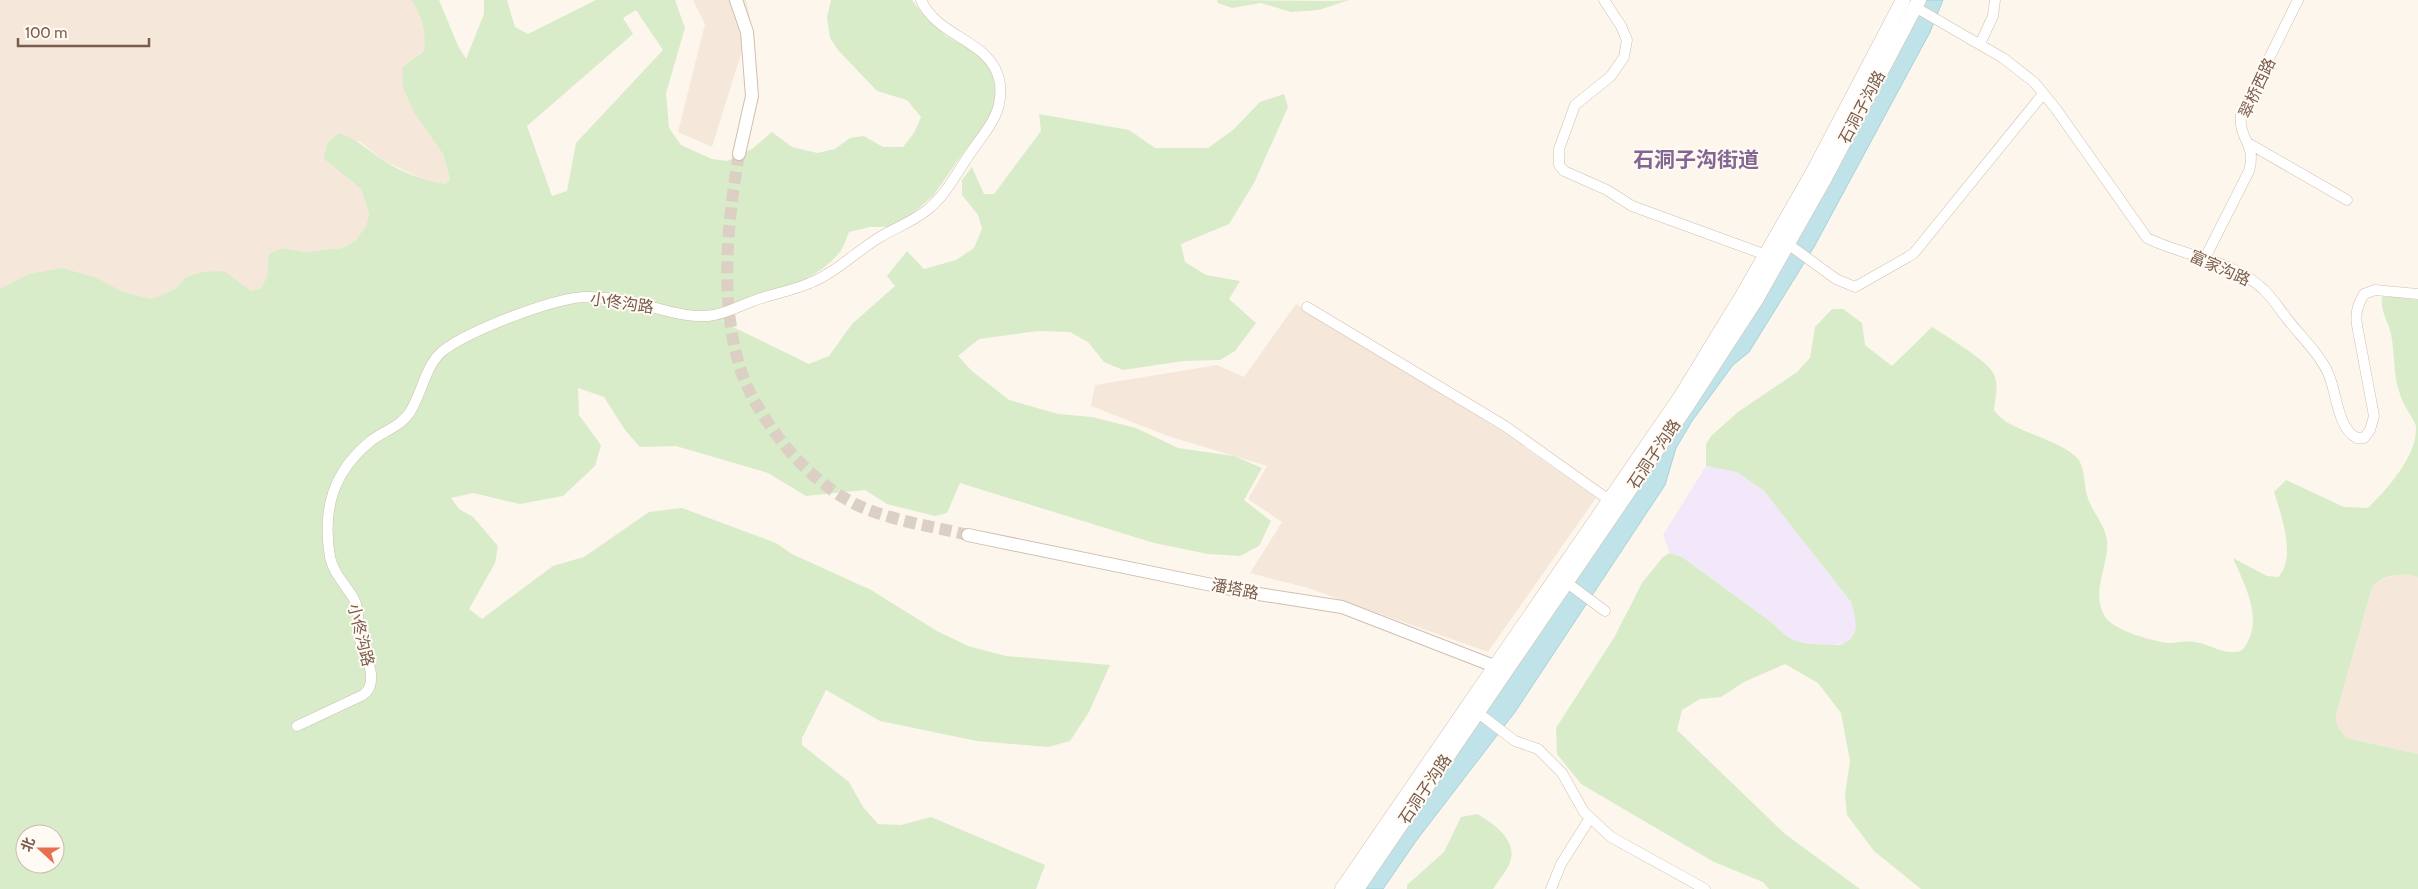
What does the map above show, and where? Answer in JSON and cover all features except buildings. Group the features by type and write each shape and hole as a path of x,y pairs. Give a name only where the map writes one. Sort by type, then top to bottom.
{"main road":[{"name":"石洞子沟路","path":"1342,889 1682,396 1814,170 1914,4"},
{"name":"石洞子沟路","path":"1357,889 1568,583 1756,300 1789,245 1825,178 1914,4"}],"street":[{"path":"736,0 747,32 752,96 739,154"},
{"name":"小佟沟路","path":"297,726 368,692 371,684 371,674 360,639 356,605 334,569 330,558 330,504 333,488 346,465 372,440 398,425 409,415 429,371 442,351 495,323 552,304 583,297 629,301 694,315 709,316 732,311 749,302 810,283 878,238 927,210 945,190 996,119 1000,104 1000,82 993,63 986,54 936,22 926,11 921,0"},
{"path":"1604,0 1621,26 1627,40 1624,57 1611,76 1575,106 1559,149 1559,165 1564,171 1607,190 1632,206 1766,255"},
{"path":"1980,44 1993,16 1995,0"},
{"name":"翠桥西路","path":"2205,258 2249,171 2253,158 2240,126 2242,115 2298,0"},
{"name":"富家沟路","path":"1914,4 1935,19 2003,58 2034,82 2147,238 2159,244 2205,258 2248,278 2265,290 2323,362 2331,378 2346,429 2357,438 2364,438 2370,430 2374,416 2355,314 2357,305 2364,294 2375,290 2418,294"},
{"path":"1789,245 1836,280 1855,287 1908,257 1914,253 2043,94"},
{"path":"2248,143 2347,200"},
{"path":"1307,307 1504,426 1609,500"},
{"name":"潘塔路","path":"968,535 1246,592 1342,607 1494,666"},
{"path":"1568,583 1605,611"},
{"path":"1479,714 1515,741 1538,749 1562,773 1590,818 1611,837 1705,889"},
{"path":"1551,889 1561,864 1590,818"}],"shaded area":[{"path":"0,0 411,0 419,11 426,34 424,51 418,55 431,134 443,154 450,180 445,184 426,181 383,160 359,141 324,159 361,189 369,213 366,226 355,241 342,248 304,252 282,248 270,254 267,277 261,288 251,291 240,284 186,277 175,289 152,299 123,292 97,279 0,289"},
{"path":"693,0 746,0 751,22 712,147 678,132 705,24"},
{"path":"1296,304 1503,432 1596,498 1488,652 1308,588 1250,573 1282,522 1248,499 1267,466 1168,436 1091,406 1095,385 1217,365 1244,377"},
{"path":"1706,466 1737,472 1764,491 1851,602 1857,622 1854,635 1847,643 1830,645 1795,642 1783,636 1775,625 1682,557 1670,553 1663,535"},
{"path":"2410,573 2418,577 2418,754 2346,738 2337,725 2336,715 2372,587 2376,582 2396,574"}],"green space":[{"path":"411,0 439,0 458,46 466,59 484,14 484,0 507,0 515,27 528,34 596,0 675,0 685,28 666,93 669,128 681,145 712,159 727,161 752,149 772,132 792,147 817,153 835,149 850,138 864,136 883,147 903,147 914,133 921,117 907,100 877,91 838,50 830,38 827,18 831,0 912,0 921,12 946,36 973,51 990,65 998,94 989,120 933,196 901,223 890,227 870,227 849,232 844,246 839,253 815,274 801,282 725,311 723,322 809,364 829,356 852,324 895,286 887,276 907,251 924,269 956,260 974,248 982,229 978,215 962,195 962,180 972,167 984,194 994,194 1041,131 1039,114 1129,130 1155,148 1208,148 1233,130 1260,102 1284,94 1288,107 1254,183 1229,224 1181,244 1185,262 1206,275 1240,281 1229,299 1256,323 1235,351 1220,360 1184,361 1123,370 1104,362 1088,342 1070,332 1038,331 979,339 958,356 972,371 1009,400 1058,414 1092,417 1136,428 1178,448 1234,456 1262,468 1244,500 1271,521 1259,546 1240,556 1208,554 1154,543 960,483 947,513 935,516 887,504 865,490 806,496 768,473 676,446 640,447 625,430 604,397 578,388 579,415 601,445 595,466 563,496 520,504 473,493 451,498 459,509 473,517 498,546 495,563 469,609 482,619 553,566 584,557 649,512 682,508 776,543 792,554 871,590 937,631 968,646 1006,656 1110,665 1089,712 1070,741 1048,747 977,741 880,721 826,690 802,738 802,745 849,782 863,807 878,824 901,825 931,817 1045,865 1036,889 0,889 0,289 29,274 62,268 97,278 123,292 152,299 175,289 186,277 203,272 224,271 251,291 261,288 267,277 269,254 282,248 304,252 342,248 355,241 366,226 369,213 361,189 324,159 327,143 339,133 358,142 397,168 421,178 445,184 450,180 443,154 414,112 403,88 402,68 424,51 423,24","holes":["636,10 663,50 576,143 567,191 552,196 527,126 633,34 623,18"]},
{"path":"1217,0 1349,0 1319,10 1291,12 1261,3 1232,8 1218,3"},
{"path":"2382,297 2418,300 2418,577 2406,574 2394,575 2381,580 2372,587 2336,715 2337,725 2346,738 2418,754 2418,889 1921,889 1874,851 1847,815 1845,794 1850,761 1841,713 1818,683 1785,664 1744,682 1721,697 1700,699 1682,710 1677,730 1785,834 1860,889 1769,889 1763,882 1714,862 1581,784 1557,754 1556,728 1615,636 1642,583 1663,557 1670,553 1682,557 1796,641 1812,644 1840,645 1852,638 1856,621 1851,602 1764,491 1737,472 1706,466 1706,444 1711,436 1738,412 1797,372 1810,358 1815,327 1832,309 1843,309 1862,323 1865,345 1892,366 1932,327 1973,354 1992,371 1996,380 1994,410 2002,419 2013,426 2067,450 2075,456 2082,466 2089,501 2106,534 2106,559 2101,578 2099,598 2101,608 2110,622 2125,631 2154,640 2169,643 2192,641 2224,651 2238,652 2246,645 2252,631 2253,620 2250,599 2233,558 2267,576 2278,577 2284,569 2287,548 2286,536 2274,492 2286,480 2344,507 2368,508 2400,472 2412,449 2416,426 2400,396 2390,329 2383,311"},
{"path":"1477,814 1497,827 1507,840 1512,854 1509,865 1493,889 1407,889 1407,885 1444,852 1461,817"}],"water":[{"path":"1924,0 1943,0 1930,32 1814,247 1749,352 1733,365 1692,421 1676,448 1665,485 1515,712 1416,841 1383,889 1363,889 1668,446"}],"tunnel":[{"path":"739,154 729,230 727,282 729,307 732,333 740,368 760,410 795,457 813,475 844,498 883,515 968,535"}],"district":[{"name":"石洞子沟街道","path":"1696,159"}]}
